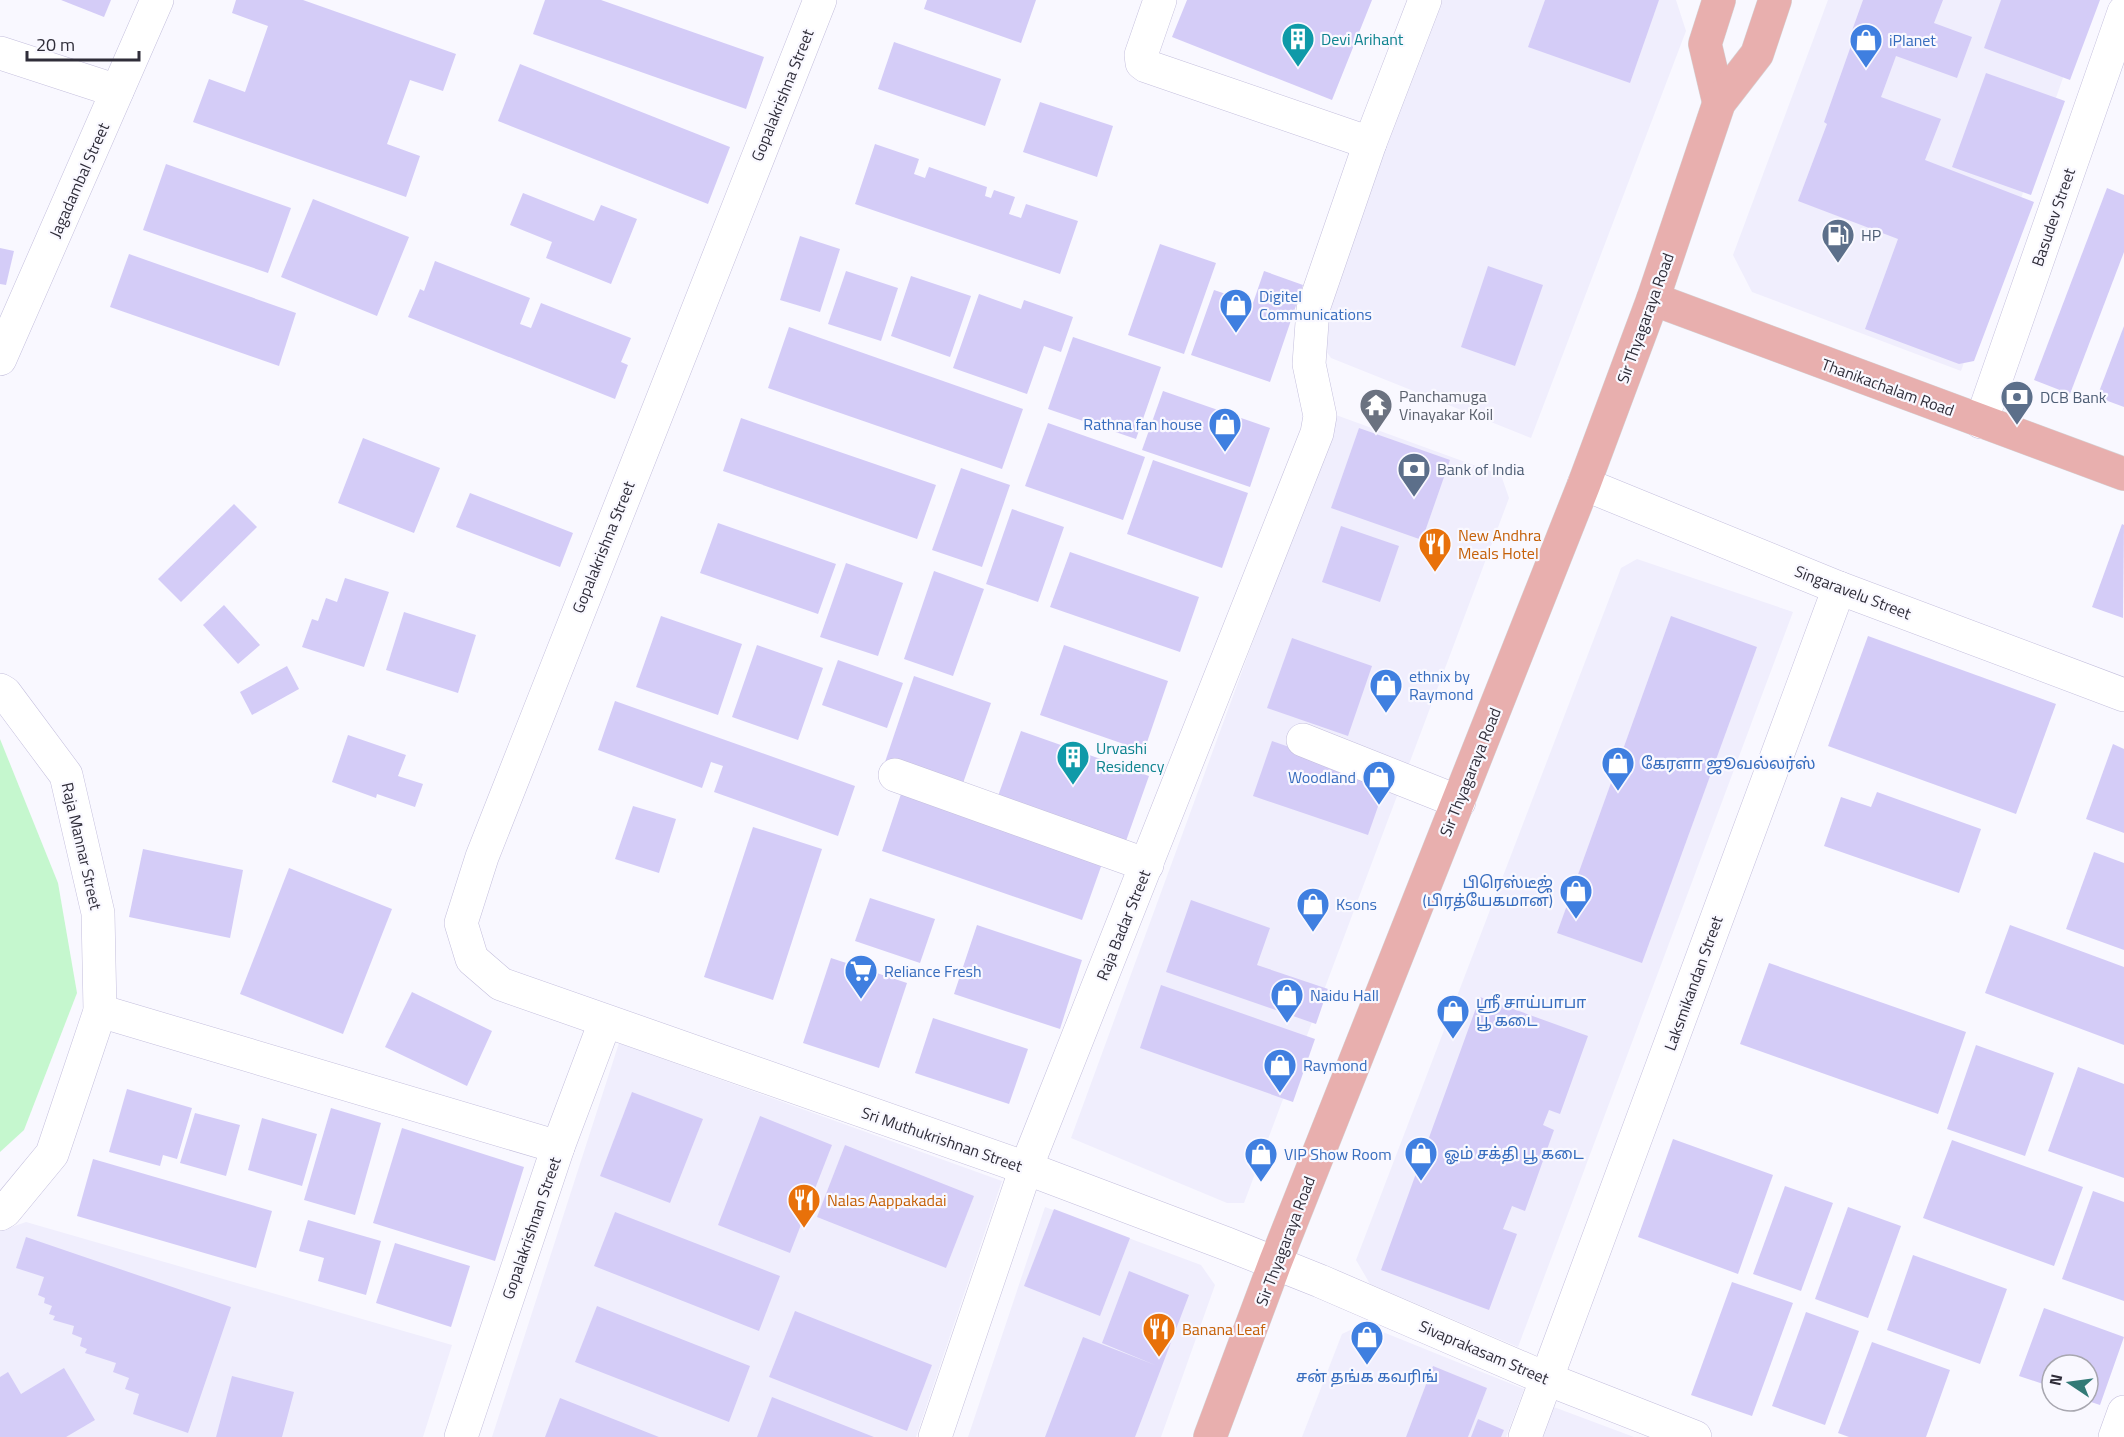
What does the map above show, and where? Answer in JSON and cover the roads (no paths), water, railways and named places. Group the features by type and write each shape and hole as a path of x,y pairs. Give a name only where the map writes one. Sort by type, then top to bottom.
{"main road":[{"path":"1719,0 1705,44 1719,102"},
{"name":"Sir Thyagaraya Road","path":"1210,1437 1275,1263 1584,484 1653,299 1719,102 1757,54 1775,0"},
{"name":"Thanikachalam Road","path":"1653,299 2124,474"}],"street":[{"name":"Jagadambal Street","path":"0,359 157,0"},
{"name":"Gopalakrishna Street","path":"605,1022 501,984 472,959 461,923 482,857 551,679 820,0"},
{"path":"1160,0 1141,55 1142,63 1146,66 1370,142 1425,0"},
{"name":"Basudev Street","path":"1981,422 2124,12"},
{"path":"0,53 117,91"},
{"name":"Raja Badar Street","path":"935,1437 1026,1168 1312,448 1320,416 1309,364 1313,309 1370,142"},
{"name":"Singaravelu Street","path":"1584,484 1839,588 2124,695"},
{"name":"Laksmikandan Street","path":"1525,1437 1839,588"},
{"name":"Raja Mannar Street","path":"0,690 5,693 66,775 98,912 100,1011 52,1154 5,1211 0,1214"},
{"path":"1303,740 1459,802"},
{"path":"895,775 1147,865"},
{"path":"100,1011 558,1147"},
{"name":"Gopalakrishnan Street","path":"461,1437 558,1147 605,1022"},
{"name":"Sri Muthukrishnan Street","path":"605,1022 1026,1168 1275,1263"},
{"name":"Sivaprakasam Street","path":"1275,1263 1547,1379 1695,1437"},
{"path":"2115,1437 2124,1413"}],"place":[{"name":"Devi Arihant","path":"1298,68"},
{"name":"iPlanet","path":"1866,69"},
{"name":"HP","path":"1838,264"},
{"name":"Digitel Communications","path":"1236,334"},
{"name":"DCB Bank","path":"2017,426"},
{"name":"Panchamuga Vinayakar Koil","path":"1376,434"},
{"name":"Rathna fan house","path":"1225,453"},
{"name":"Bank of India","path":"1414,498"},
{"name":"New Andhra Meals Hotel","path":"1435,573"},
{"name":"ethnix by Raymond","path":"1386,714"},
{"name":"Urvashi Residency","path":"1073,786"},
{"name":"கேரளா ஜூவல்லர்ஸ்","path":"1618,792"},
{"name":"Woodland","path":"1379,806"},
{"name":"பிரெஸ்டீஜ் (பிரத்யேகமான)","path":"1576,920"},
{"name":"Ksons","path":"1313,933"},
{"name":"Reliance Fresh","path":"861,1000"},
{"name":"Naidu Hall","path":"1287,1024"},
{"name":"ஶ்ரீ சாய்பாபா பூ கடை","path":"1453,1040"},
{"name":"Raymond","path":"1280,1094"},
{"name":"ஓம் சக்தி பூ கடை","path":"1421,1182"},
{"name":"VIP Show Room","path":"1261,1183"},
{"name":"Nalas Aappakadai","path":"804,1229"},
{"name":"Banana Leaf","path":"1159,1358"},
{"name":"சன் தங்க கவரிங்","path":"1367,1366"}]}
